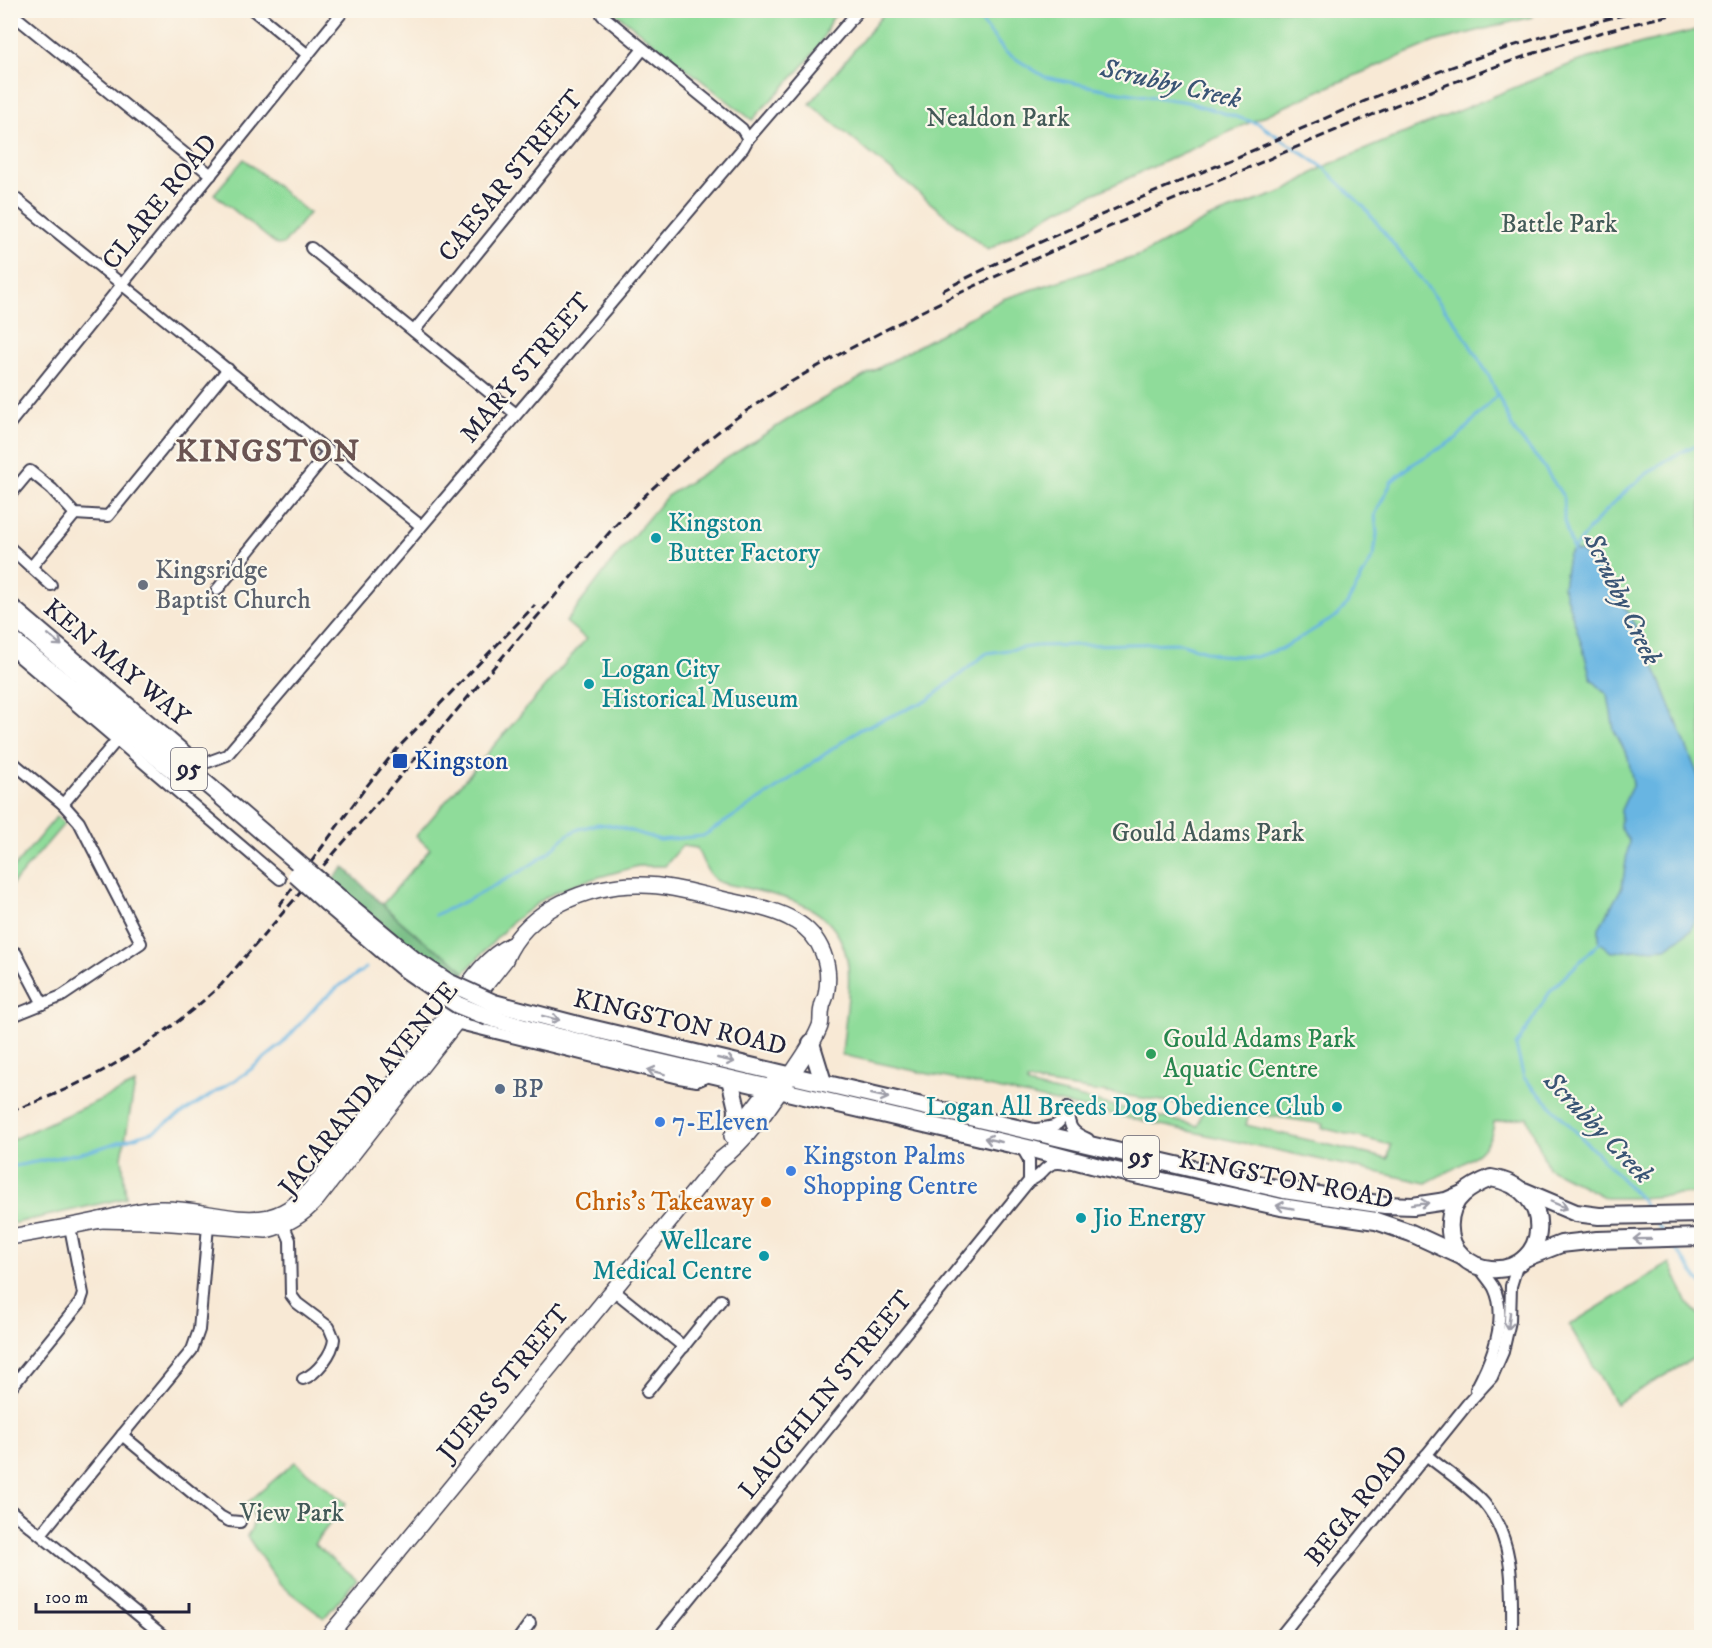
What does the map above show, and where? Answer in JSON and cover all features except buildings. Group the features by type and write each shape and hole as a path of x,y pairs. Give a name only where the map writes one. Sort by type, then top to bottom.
{"main road":[{"name":"KINGSTON ROAD","path":"10,615 293,874"},
{"name":"KINGSTON ROAD","path":"10,638 192,786 293,874 332,900 402,967 444,988 458,1005 491,1010 823,1082 1284,1190 1340,1200 1413,1206 1446,1201 1462,1194"},
{"name":"KINGSTON ROAD","path":"491,1010 538,1032 774,1090 1021,1146 1098,1167 1281,1207 1376,1221 1411,1233 1461,1256"},
{"path":"811,1043 823,1082"},
{"path":"730,1079 737,1109 736,1131"},
{"name":"95","path":"1462,1194 1476,1184 1491,1178 1503,1180 1576,1213 1599,1216 1701,1214"},
{"path":"1520,1189 1531,1200 1538,1218 1537,1239 1522,1261"},
{"path":"1461,1256 1451,1239 1450,1220 1455,1204 1462,1194"},
{"path":"1480,1268 1502,1270 1561,1244 1597,1240 1694,1237"},
{"name":"95","path":"1461,1256 1480,1268"}],"street":[{"path":"253,10 308,55"},
{"name":"CLARE ROAD","path":"10,423 344,10"},
{"name":"MARY STREET","path":"227,755 859,10"},
{"path":"10,12 211,175"},
{"path":"602,15 741,129 748,139"},
{"name":"CAESAR STREET","path":"414,331 643,49"},
{"path":"10,194 421,526"},
{"path":"311,248 516,414"},
{"path":"10,495 30,471 52,489 75,514 108,516 228,369"},
{"path":"217,590 329,452"},
{"path":"32,566 75,514"},
{"path":"10,548 51,585"},
{"name":"KEN MAY WAY","path":"10,602 196,760 208,762 227,755"},
{"name":"KINGSTON ROAD","path":"10,649 117,740 293,874"},
{"path":"63,804 117,740"},
{"path":"10,760 63,804 79,822 141,943 62,996 10,1017"},
{"name":"JACARANDA AVENUE","path":"174,1216 208,1226 255,1230 266,1230 281,1219 316,1183 496,952 511,945 543,915 566,902 600,889 642,885 682,890 776,913 794,920 807,929 820,945 827,968 827,988 821,1009 821,1023 811,1043 774,1090"},
{"name":"JACARANDA AVENUE","path":"10,1237 99,1220 174,1216 281,1219 303,1214 505,960 511,945"},
{"path":"16,953 43,1004"},
{"name":"JACARANDA AVENUE","path":"786,1074 813,1018 821,1009"},
{"name":"KINGSTON ROAD","path":"455,1023 679,1078 697,1081 712,1075"},
{"name":"JUERS STREET","path":"720,1160 736,1131 774,1090"},
{"name":"JUERS STREET","path":"327,1638 612,1289 720,1160 734,1149 774,1090"},
{"path":"1027,1130 1054,1127 1061,1123 1068,1108 1071,1128 1074,1132 1119,1151"},
{"path":"1021,1146 1029,1160 1029,1181"},
{"name":"LAUGHLIN STREET","path":"658,1638 1029,1181 1036,1179 1044,1169 1053,1164 1098,1167"},
{"path":"281,1219 290,1240 291,1295 297,1303 328,1327 334,1339 332,1350 310,1376 303,1379"},
{"path":"40,1534 195,1345 199,1330 208,1226"},
{"path":"10,1389 80,1303 83,1294 70,1227"},
{"name":"BEGA ROAD","path":"1279,1638 1469,1402 1492,1377 1503,1352 1510,1322 1511,1286 1522,1261"},
{"name":"BEGA ROAD","path":"1469,1402 1493,1350 1499,1322 1499,1305 1494,1288 1480,1268"},
{"path":"612,1289 684,1347"},
{"path":"647,1392 721,1300"},
{"path":"122,1436 220,1516 229,1521 240,1522"},
{"path":"1426,1455 1483,1503 1500,1529 1509,1556 1512,1579 1512,1638"},
{"path":"10,1510 166,1638"},
{"path":"519,1638 530,1623"}],"green space":[{"name":"Nealdon Park","path":"1531,10 1532,17 1434,42 1321,90 1054,212 988,250 810,104 886,11"},
{"path":"613,11 840,11 830,22 821,42 807,62 752,120"},
{"path":"1701,29 1701,1193 1606,1198 1548,1168 1527,1117 1494,1122 1492,1134 1478,1152 1469,1160 1426,1183 842,1055 848,969 841,941 833,927 822,916 794,901 719,882 708,872 697,848 682,846 665,866 638,866 578,883 548,896 512,922 464,973 455,963 425,942 382,905 430,849 416,836 586,639 566,622 617,555 667,496 803,410 1003,299 1141,255 1209,218 1284,191 1323,167 1576,62","holes":["1027,1081 1203,1107 1198,1126 1027,1085","1249,1113 1323,1124 1322,1128 1391,1145 1388,1159 1246,1125"]},
{"path":"244,159 309,213 284,244 277,245 214,194"},
{"path":"57,816 64,824 11,886 11,871"},
{"path":"344,867 424,941 456,963 464,973 460,981 434,965 330,883"},
{"path":"135,1084 122,1157 126,1198 11,1224 11,1140"},
{"path":"1670,1263 1688,1304 1701,1317 1701,1354 1616,1404 1569,1325"},
{"name":"View Park","path":"295,1462 346,1503 314,1544 357,1579 324,1618 279,1584 247,1536 254,1520 246,1504"}],"water":[{"path":"1572,550 1582,552 1608,580 1634,623 1658,675 1701,783 1701,902 1691,930 1666,948 1611,952 1599,942 1599,928 1622,887 1629,841 1620,827 1621,810 1633,784 1628,757 1614,730 1608,695 1591,679 1563,587 1568,556"}],"waterway":[{"name":"Scrubby Creek","path":"979,10 982,22 1005,52 1045,77 1113,91 1188,102 1259,124 1323,167 1364,207 1458,326 1489,376 1515,432 1542,464 1564,498 1564,521 1574,554"},
{"path":"435,915 523,870 547,854 567,835 579,829 598,824 616,826 660,840 703,836 770,793 859,730 928,700 987,653 1036,646 1180,643 1218,655 1255,657 1281,649 1337,616 1347,604 1374,555 1377,534 1375,515 1392,481 1413,464 1457,438 1497,395"},
{"path":"1573,550 1614,502 1630,488 1664,462 1702,443"},
{"name":"Scrubby Creek","path":"1601,941 1551,990 1516,1046 1524,1078 1640,1198 1648,1210"},
{"path":"10,1167 90,1151 154,1131 246,1073 280,1046 319,1003 366,968"},
{"name":"Scrubby Creek","path":"1655,1221 1663,1232"},
{"name":"Scrubby Creek","path":"1671,1243 1702,1284"}],"railway":[{"path":"942,291 1090,220 1410,83 1476,58 1543,37 1646,10"},
{"path":"10,1111 68,1088 123,1059 174,1025 221,985 614,527 682,461 762,401 835,357 959,293 1341,128 1456,81 1574,40 1695,10"},
{"path":"279,906 366,787 396,750 535,605"}],"place":[{"name":"Kingston Butter Factory","path":"656,538"},
{"name":"Kingsridge Baptist Church","path":"143,585"},
{"name":"Logan City Historical Museum","path":"589,684"},
{"name":"Kingston","path":"400,761"},
{"name":"Gould Adams Park Aquatic Centre","path":"1151,1054"},
{"name":"BP","path":"500,1089"},
{"name":"Logan All Breeds Dog Obedience Club","path":"1337,1107"},
{"name":"7-Eleven","path":"660,1122"},
{"name":"Kingston Palms Shopping Centre","path":"791,1171"},
{"name":"Chris's Takeaway","path":"766,1202"},
{"name":"Jio Energy","path":"1081,1218"},
{"name":"Wellcare Medical Centre","path":"764,1256"}],"district":[{"name":"KINGSTON","path":"268,452"}],"park label":[{"name":"Battle Park","path":"1559,224"},
{"name":"Gould Adams Park","path":"1208,833"}]}
